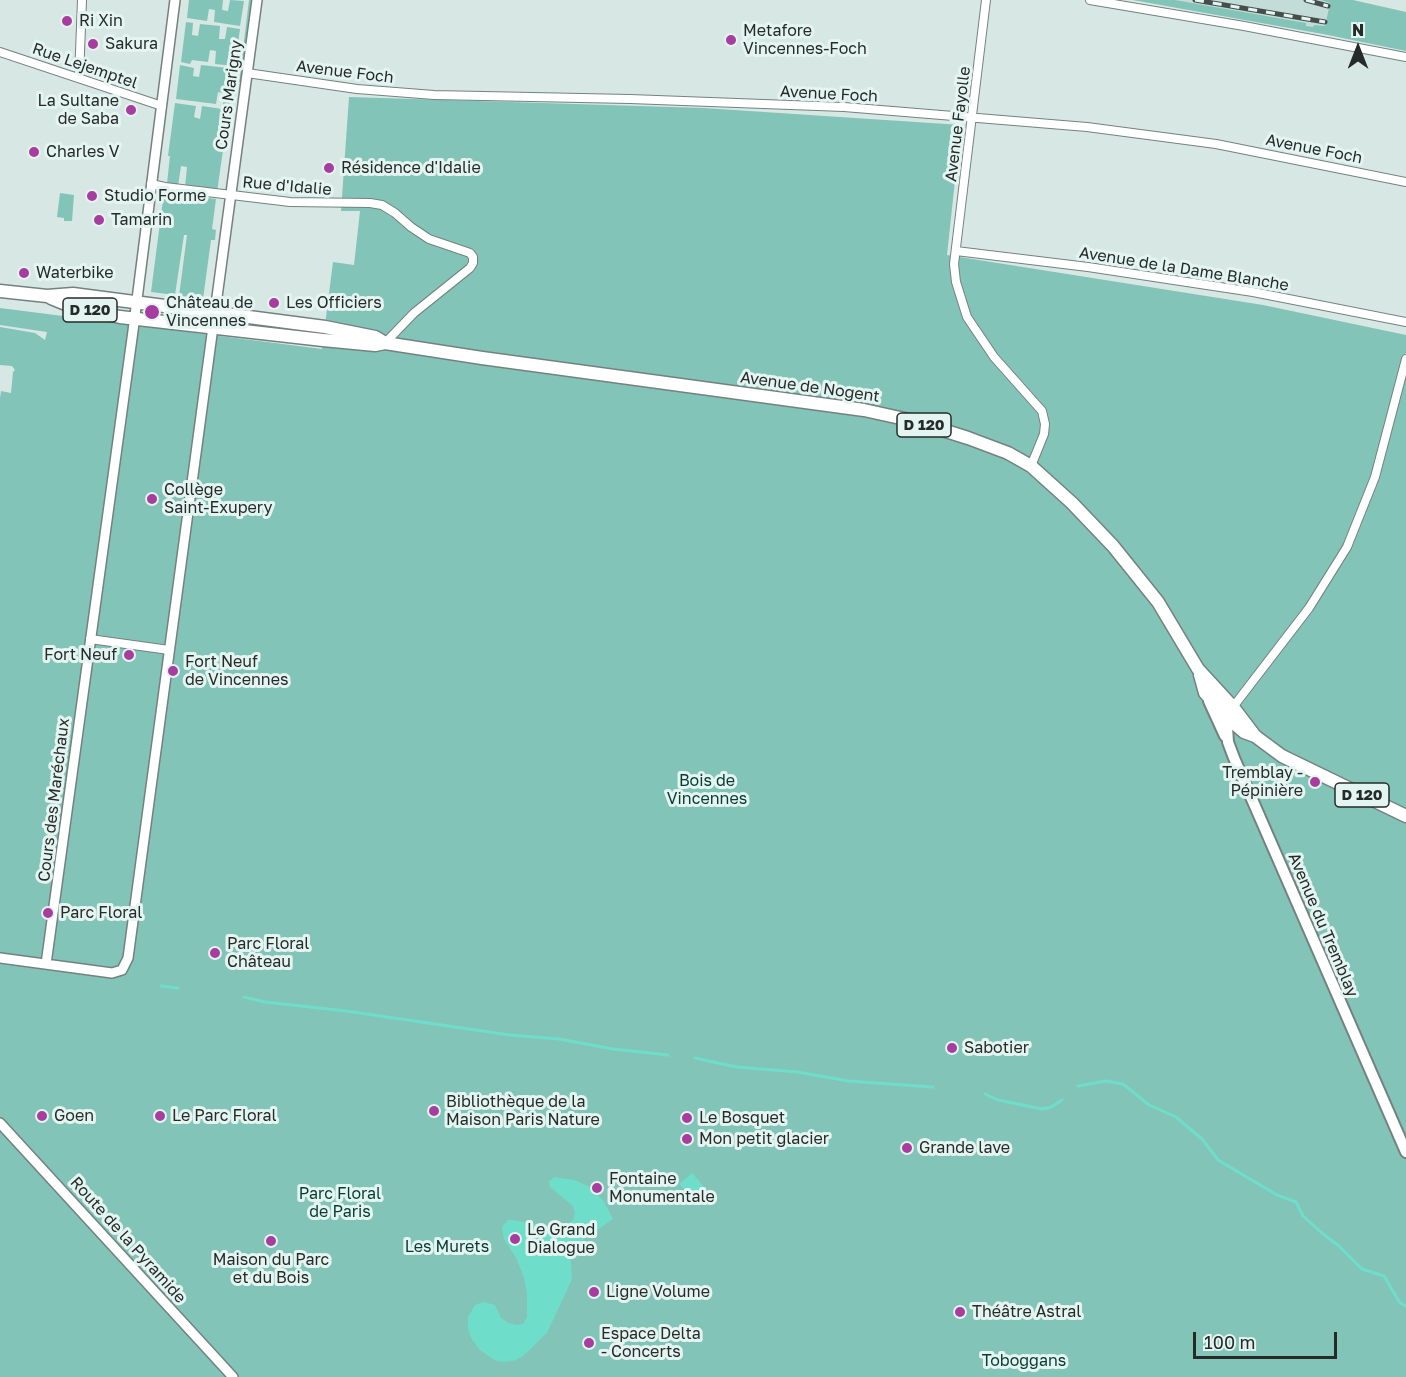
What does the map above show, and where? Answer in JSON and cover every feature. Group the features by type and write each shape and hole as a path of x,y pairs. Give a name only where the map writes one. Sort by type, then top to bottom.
{"main road":[{"name":"D 120","path":"0,291 47,296 73,294 215,313"},
{"name":"D 120","path":"47,296 73,307 134,321 212,331"},
{"name":"Avenue de Nogent","path":"215,313 325,327 375,337 385,342 482,358 864,410 914,421 1008,453 1031,466 1072,503 1113,546 1158,602 1198,669 1244,732 1255,736 1282,756 1406,816"},
{"name":"Avenue de Nogent","path":"212,331 375,345 385,342"},
{"name":"Avenue de Nogent","path":"1198,669 1205,693 1231,713"},
{"path":"1205,693 1228,742"},
{"name":"Avenue du Tremblay","path":"1231,713 1228,742 1406,1152"}],"street":[{"path":"79,78 82,0"},
{"path":"137,303 175,0"},
{"name":"Cours Marigny","path":"212,331 257,0"},
{"name":"Avenue Fayolle","path":"986,0 954,264 956,282 967,316 994,357 1042,411 1044,434 1031,466"},
{"path":"1090,0 1406,57"},
{"name":"Rue Lejemptel","path":"0,52 162,106"},
{"name":"Avenue Foch","path":"247,73 357,89 434,95 844,107 1087,127 1189,140 1406,182"},
{"path":"151,184 230,195"},
{"name":"Rue d'Idalie","path":"230,195 290,202 382,205 429,239 465,250 473,257 470,268 414,313 385,342"},
{"name":"Avenue de la Dame Blanche","path":"956,251 1088,267 1253,292 1406,322"},
{"name":"Cours des Maréchaux","path":"46,964 137,303"},
{"path":"0,958 112,973 122,970 128,958 212,331"},
{"path":"1231,713 1309,608 1347,547 1375,477 1406,359"},
{"path":"90,639 169,650"},
{"name":"Route de la Pyramide","path":"0,1123 233,1377"}],"shaded area":[{"path":"1133,0 1331,0 1323,34"},
{"path":"692,1173 704,1187 691,1198 679,1184"},
{"path":"554,1177 574,1180 588,1186 603,1200 613,1219 570,1249 572,1279 547,1333 516,1360 496,1361 480,1350 471,1338 468,1317 475,1305 483,1302 495,1305 501,1318 508,1323 523,1324 527,1317 524,1277 504,1239 502,1227 508,1220 555,1228 573,1220 575,1213 573,1206 550,1187 549,1182"}],"green space":[{"path":"189,0 223,0 222,10 228,11 230,0 244,1 240,26 214,22 215,10 209,9 207,21 187,18"},
{"path":"249,0 252,0 241,82 239,82"},
{"path":"1133,0 1175,0 1306,23 1306,26 1313,27 1314,25 1325,26 1330,3 1321,0 1353,0 1406,12 1406,51 1323,34"},
{"path":"186,22 193,23 192,35 198,36 200,24 220,26 219,39 225,39 227,27 240,29 235,66 215,64 216,51 210,50 208,62 192,60 190,64 181,62"},
{"path":"180,65 194,68 193,76 199,77 201,65 228,68 226,81 233,82 230,106 223,105 224,93 218,92 216,104 176,99"},
{"name":"Bois de Vincennes","path":"349,97 704,108 961,125 947,255 1263,305 1406,335 1406,1377 0,1377 0,398 1,391 11,393 15,370 12,366 0,365 0,327 35,333 45,340 47,332 0,325 0,308 322,349 333,262 354,265 360,211 341,211"},
{"path":"175,103 196,106 194,117 200,119 202,106 222,109 221,121 227,122 217,192 185,187 187,167 181,166 178,186 167,183"},
{"path":"164,192 216,199 212,229 216,230 215,240 211,240 203,299 179,296 187,235 184,235 175,295 151,292"},
{"path":"60,193 74,195 72,221 64,221 64,218 57,217"}],"waterway":[{"path":"161,986 178,988"},
{"path":"244,997 265,1002 668,1055"},
{"path":"695,1058 737,1067 798,1072 848,1081 933,1087"},
{"path":"1078,1086 1106,1081 1123,1084 1149,1105 1176,1117 1203,1140 1218,1160 1277,1195 1296,1202 1303,1216 1362,1269 1384,1276 1400,1303 1406,1306"},
{"path":"985,1094 998,1100 1042,1109 1051,1107 1062,1100"}],"railway":[{"path":"1195,0 1325,22"},
{"path":"1306,0 1328,6"}],"place":[{"name":"Ri Xin","path":"67,21"},
{"name":"Metafore Vincennes-Foch","path":"731,40"},
{"name":"Sakura","path":"93,44"},
{"name":"La Sultane de Saba","path":"131,110"},
{"name":"Charles V","path":"34,152"},
{"name":"Résidence d'Idalie","path":"329,168"},
{"name":"Studio Forme","path":"92,196"},
{"name":"Tamarin","path":"99,220"},
{"name":"Waterbike","path":"24,273"},
{"name":"Les Officiers","path":"274,303"},
{"name":"Château de Vincennes","path":"152,312"},
{"name":"Collège Saint-Exupery","path":"152,499"},
{"name":"Fort Neuf","path":"129,655"},
{"name":"Fort Neuf de Vincennes","path":"173,671"},
{"name":"Tremblay - Pépinière","path":"1315,782"},
{"name":"Parc Floral","path":"48,913"},
{"name":"Parc Floral Château","path":"215,953"},
{"name":"Sabotier","path":"952,1048"},
{"name":"Bibliothèque de la Maison Paris Nature","path":"434,1111"},
{"name":"Goen","path":"42,1116"},
{"name":"Le Parc Floral","path":"160,1116"},
{"name":"Le Bosquet","path":"687,1118"},
{"name":"Mon petit glacier","path":"687,1139"},
{"name":"Grande lave","path":"907,1148"},
{"name":"Fontaine Monumentale","path":"597,1188"},
{"name":"Le Grand Dialogue","path":"515,1239"},
{"name":"Maison du Parc et du Bois","path":"271,1241"},
{"name":"Ligne Volume","path":"594,1292"},
{"name":"Théâtre Astral","path":"960,1312"},
{"name":"Espace Delta - Concerts","path":"589,1343"}],"park label":[{"name":"Parc Floral de Paris","path":"340,1203"},
{"name":"Les Murets","path":"447,1247"},
{"name":"Toboggans","path":"1024,1361"}]}
